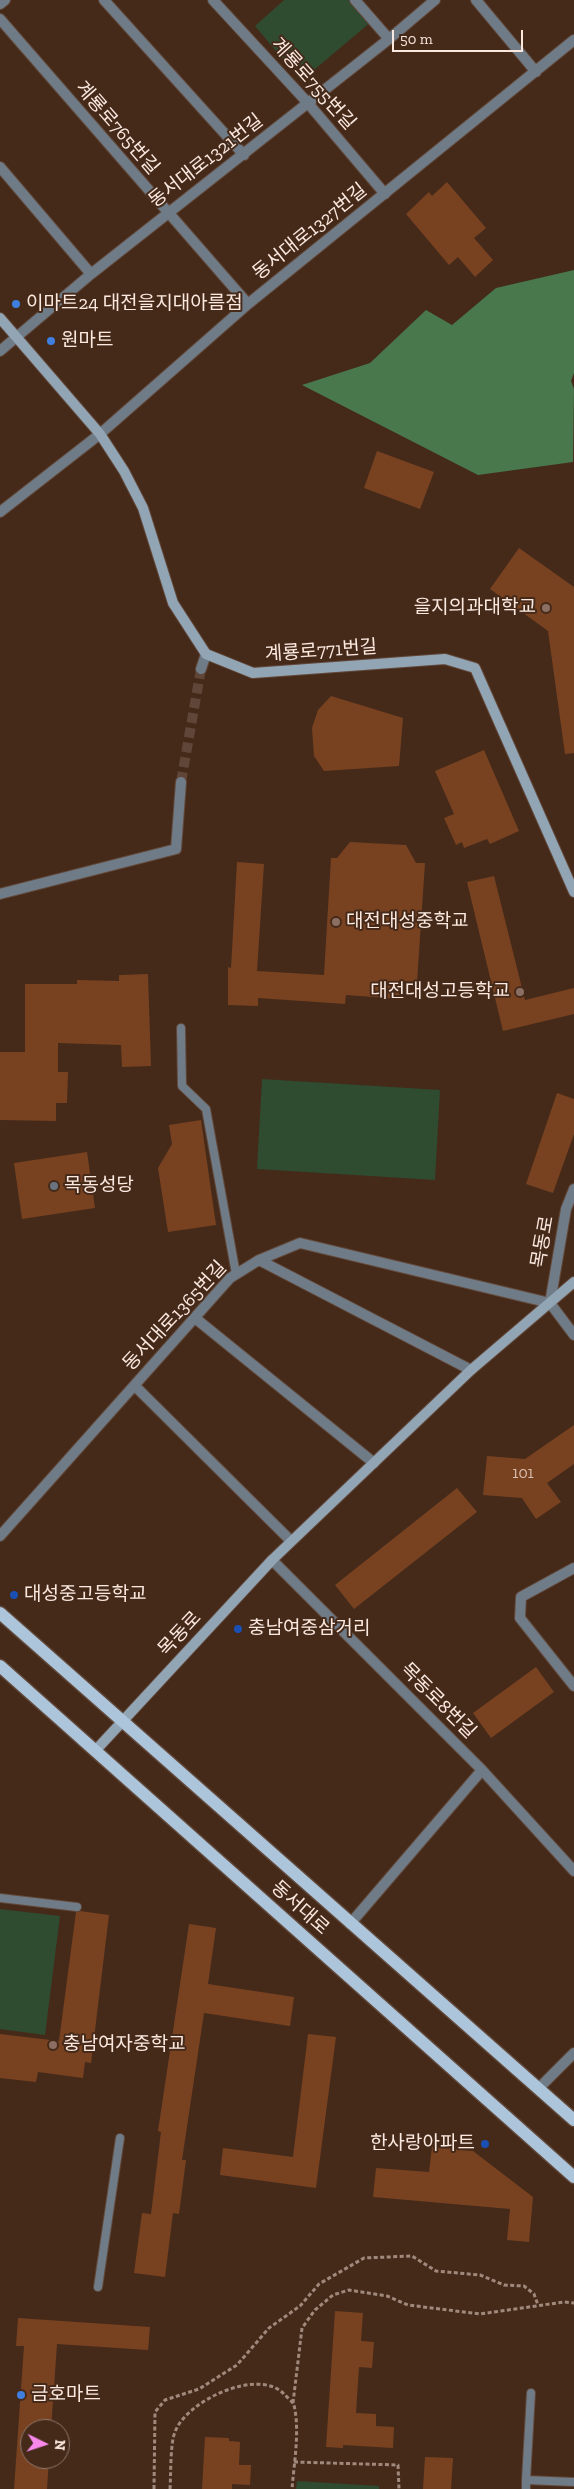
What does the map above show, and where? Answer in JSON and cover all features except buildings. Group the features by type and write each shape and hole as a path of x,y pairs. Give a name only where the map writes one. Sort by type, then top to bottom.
{"main road":[{"name":"동서대로","path":"0,1613 574,2120"},
{"name":"동서대로","path":"0,1666 574,2177"}],"street":[{"path":"0,4 5,0"},
{"path":"104,0 244,155"},
{"name":"계룡로755번길","path":"213,0 308,102 385,194"},
{"path":"355,0 389,39"},
{"name":"동서대로1321번길","path":"0,351 91,274 244,155 435,0"},
{"path":"476,0 536,72"},
{"name":"계룡로765번길","path":"0,19 248,304"},
{"name":"동서대로1327번길","path":"0,512 100,434 248,304 574,40"},
{"path":"0,167 91,274"},
{"path":"0,318 100,434 124,471 143,508 173,604 206,654 201,669"},
{"name":"계룡로771번길","path":"206,654 253,672 445,659 475,668 574,892"},
{"path":"0,894 176,850 181,782"},
{"name":"목동로","path":"550,1303 566,1209 574,1189"},
{"name":"동서대로1365번길","path":"0,1536 230,1278 259,1260 300,1243 550,1303"},
{"path":"259,1260 472,1370"},
{"name":"목동로","path":"95,1751 291,1541 472,1370 574,1282"},
{"path":"550,1303 574,1334"},
{"path":"195,1318 374,1463"},
{"path":"135,1386 291,1541"},
{"name":"목동로8번길","path":"272,1560 482,1770 574,1871"},
{"path":"574,1568 521,1596 520,1618 574,1686"},
{"name":"동서대로","path":"350,1924 482,1770"},
{"path":"539,2088 574,2053"}],"lane":[{"path":"181,1028 182,1086 206,1109 236,1274"},
{"path":"0,1898 77,1908"},
{"path":"98,2287 120,2138"},
{"path":"531,2394 526,2485 574,2482"}],"path":[{"path":"154,2489 155,2412 164,2400 199,2389 237,2365 269,2328 300,2306 319,2284 364,2258 412,2256 436,2271 480,2275 504,2285 524,2286 534,2294 538,2305"},
{"path":"292,2489 296,2430 293,2404 302,2328 315,2310 333,2295 349,2290 387,2296 408,2305 480,2314 538,2305 574,2303"},
{"path":"170,2489 174,2432 188,2413 213,2396 257,2382 278,2388 293,2404"},
{"path":"294,2462 398,2465 399,2489"}],"green space":[{"path":"284,0 351,0 372,21 301,81 255,26"},
{"path":"574,270 574,373 571,381 574,389 573,462 478,475 302,385 370,363 426,310 452,325 496,288"},
{"path":"262,1079 440,1090 435,1180 257,1169"},
{"path":"0,1909 60,1916 45,2035 0,2029"},
{"path":"297,2481 379,2486 379,2489 296,2489"}],"tunnel":[{"path":"181,782 201,669"}],"place":[{"name":"이마트24 대전을지대아름점","path":"16,304"},
{"name":"원마트","path":"51,341"},
{"name":"을지의과대학교","path":"546,608"},
{"name":"대전대성중학교","path":"336,922"},
{"name":"대전대성고등학교","path":"520,992"},
{"name":"목동성당","path":"54,1186"},
{"name":"대성중고등학교","path":"14,1595"},
{"name":"충남여중삼거리","path":"238,1629"},
{"name":"충남여자중학교","path":"53,2045"},
{"name":"한사랑아파트","path":"485,2144"},
{"name":"금호마트","path":"21,2395"}]}
